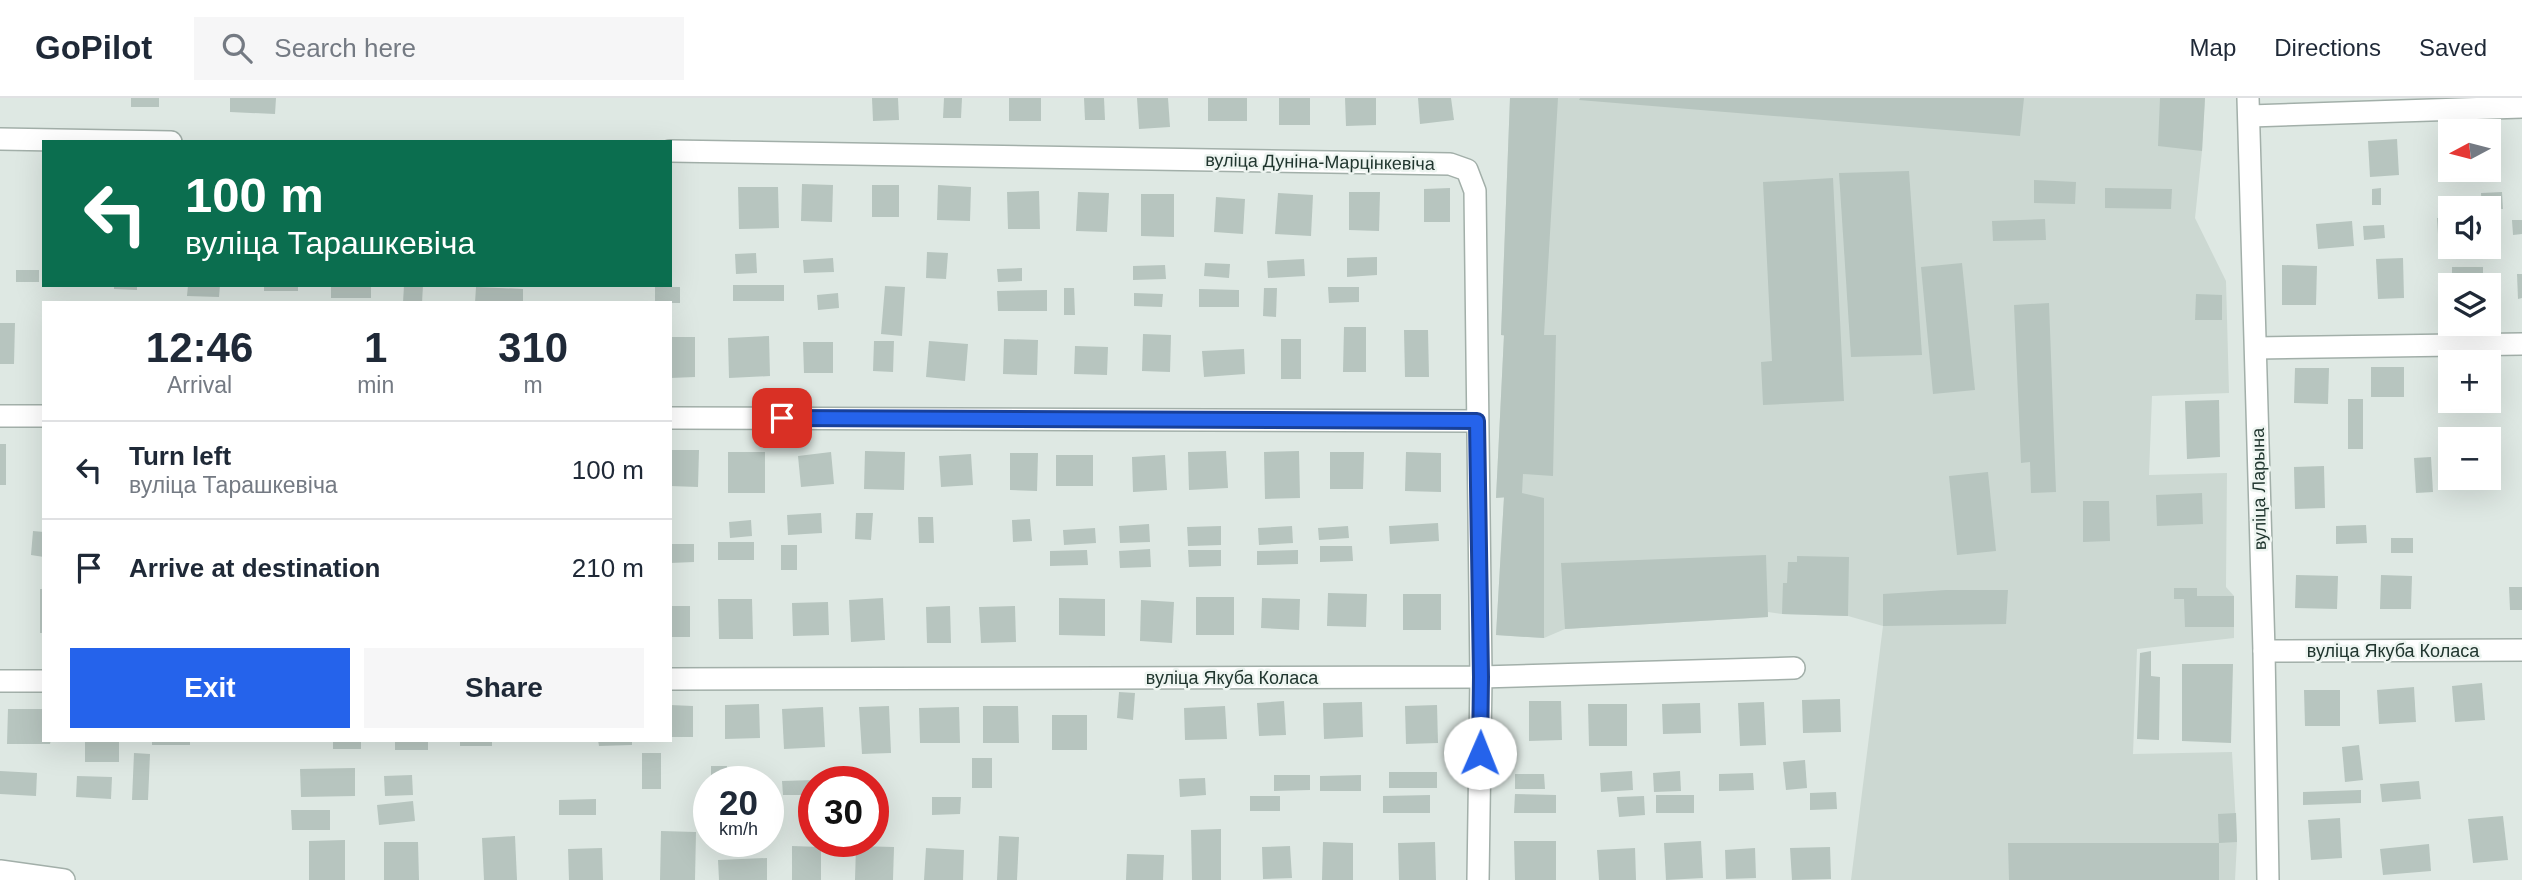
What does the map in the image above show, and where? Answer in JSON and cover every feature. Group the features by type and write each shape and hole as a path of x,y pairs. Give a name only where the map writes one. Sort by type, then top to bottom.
{"street":[{"path":"2249,107 2522,107"},
{"name":"вуліца Ларына","path":"2249,107 2269,880"},
{"path":"0,139 57,140"},
{"name":"вуліца Дуніна-Марцінкевіча","path":"672,151 1450,164 1467,170 1475,191 1481,677 1478,880"},
{"path":"2256,348 2522,344"},
{"path":"0,416 42,416"},
{"path":"672,418 1477,421"},
{"name":"вуліца Якуба Коласа","path":"2264,651 2522,650"},
{"name":"вуліца Якуба Коласа","path":"672,679 1481,677 1794,668"},
{"path":"0,681 42,681"},
{"path":"0,871 64,880"}],"shaded area":[{"path":"1510,98 2205,98 2195,218 2226,281 2229,393 2152,396 2149,475 2227,473 2226,587 2234,596 2234,638 2137,649 2133,754 2232,752 2237,842 2235,880 1851,880 1883,626 1848,616 1768,612 1768,617 1565,629 1544,638 1496,635 1504,498 1496,498 1504,336 1501,335"}],"building":[{"path":"131,98 159,98 159,107 131,107"},
{"path":"230,98 276,98 275,114 230,112"},
{"path":"872,98 898,98 899,120 873,121"},
{"path":"944,98 962,98 961,118 943,118"},
{"path":"1009,98 1041,98 1041,121 1009,121"},
{"path":"1084,98 1104,98 1105,120 1085,120"},
{"path":"1137,98 1168,98 1170,127 1139,129"},
{"path":"1208,98 1247,98 1247,121 1208,121"},
{"path":"1279,98 1310,98 1310,125 1279,125"},
{"path":"1345,98 1376,98 1376,125 1346,126"},
{"path":"1418,98 1451,98 1454,120 1420,124"},
{"path":"1510,98 1558,98 1544,335 1556,335 1553,476 1523,474 1522,493 1544,498 1544,638 1496,635 1504,497 1496,498 1504,335 1501,335"},
{"path":"2024,98 2020,136 1579,100"},
{"path":"2160,98 2205,98 2202,151 2158,146"},
{"path":"2397,139 2399,175 2370,177 2368,141"},
{"path":"1909,171 1922,355 1851,357 1839,173"},
{"path":"1833,178 1844,401 1763,405 1761,362 1772,361 1763,182"},
{"path":"2034,180 2076,182 2075,204 2034,203"},
{"path":"802,184 833,185 832,222 801,221"},
{"path":"872,185 899,185 899,217 872,217"},
{"path":"938,185 971,187 970,221 937,220"},
{"path":"738,187 778,187 779,228 739,229"},
{"path":"1450,188 1450,222 1424,222 1424,189"},
{"path":"2105,188 2172,189 2171,209 2105,208"},
{"path":"2381,188 2381,205 2372,205 2372,189"},
{"path":"1039,191 1040,229 1008,229 1007,192"},
{"path":"1078,192 1109,193 1107,232 1076,231"},
{"path":"1349,192 1380,192 1379,231 1349,230"},
{"path":"2502,192 2503,209 2501,196 2481,196 2481,193"},
{"path":"1278,193 1313,195 1311,236 1275,234"},
{"path":"1141,194 1174,194 1174,237 1141,236"},
{"path":"1216,197 1245,199 1243,234 1214,232"},
{"path":"2045,219 2046,240 1993,241 1992,221"},
{"path":"2512,220 2522,220 2522,234 2513,235"},
{"path":"2352,221 2354,246 2318,249 2316,224"},
{"path":"2384,225 2385,238 2364,240 2363,226"},
{"path":"927,252 948,253 946,279 926,278"},
{"path":"756,253 757,273 736,274 735,254"},
{"path":"1377,257 1377,275 1347,277 1347,258"},
{"path":"833,258 834,272 804,273 803,260"},
{"path":"2403,258 2404,298 2378,299 2376,259"},
{"path":"1304,259 1305,276 1268,278 1267,261"},
{"path":"1205,263 1230,264 1229,278 1204,276"},
{"path":"1962,263 1975,390 1933,394 1921,267"},
{"path":"1165,265 1166,279 1133,280 1133,266"},
{"path":"2282,265 2317,266 2316,305 2282,305"},
{"path":"2452,267 2483,267 2483,273 2452,273"},
{"path":"1022,268 1022,281 998,282 997,269"},
{"path":"16,270 39,270 39,282 16,282"},
{"path":"2517,274 2522,274 2522,298 2518,299"},
{"path":"733,285 784,285 784,301 733,301"},
{"path":"885,286 905,287 902,336 881,334"},
{"path":"114,287 137,287 137,290"},
{"path":"188,287 220,287 219,297 187,296"},
{"path":"264,287 298,287 298,291 264,291"},
{"path":"331,287 371,287 371,298 331,298"},
{"path":"404,287 423,287 422,301 403,301"},
{"path":"476,287 523,289 523,301 475,301"},
{"path":"655,287 680,287 680,303 655,301"},
{"path":"1328,287 1359,287 1359,302 1329,303"},
{"path":"1064,288 1074,288 1075,315 1064,315"},
{"path":"1264,288 1277,288 1276,317 1263,316"},
{"path":"1199,289 1239,290 1239,307 1199,307"},
{"path":"1047,290 1047,311 998,311 997,291"},
{"path":"838,293 839,308 818,310 817,295"},
{"path":"1134,293 1163,294 1162,307 1134,306"},
{"path":"2196,294 2222,295 2222,320 2195,320"},
{"path":"2049,303 2056,492 2031,493 2030,462 2021,463 2014,305"},
{"path":"0,323 15,323 14,364 0,364"},
{"path":"1344,327 1366,327 1366,372 1343,372"},
{"path":"1404,330 1428,330 1429,377 1405,377"},
{"path":"1143,334 1171,335 1170,372 1142,371"},
{"path":"769,336 770,376 729,378 728,338"},
{"path":"672,337 695,337 695,377 672,378"},
{"path":"1004,339 1038,340 1037,375 1003,374"},
{"path":"1281,339 1301,339 1301,379 1281,379"},
{"path":"874,341 894,341 893,372 873,371"},
{"path":"929,341 968,344 965,381 926,377"},
{"path":"803,342 833,342 833,373 804,373"},
{"path":"1075,346 1108,347 1107,375 1074,374"},
{"path":"1244,349 1245,374 1204,377 1202,351"},
{"path":"2371,367 2404,367 2404,397 2371,397"},
{"path":"2295,368 2329,368 2328,404 2294,403"},
{"path":"2348,399 2363,399 2363,449 2348,449"},
{"path":"2219,400 2220,457 2187,459 2185,401"},
{"path":"0,444 6,444 6,485 0,485"},
{"path":"672,450 699,450 698,487 672,486"},
{"path":"865,451 905,452 904,490 864,489"},
{"path":"1226,451 1228,488 1189,490 1188,452"},
{"path":"1299,451 1300,498 1265,499 1264,452"},
{"path":"728,452 765,452 765,493 728,493"},
{"path":"831,452 834,484 801,487 798,456"},
{"path":"1330,452 1364,452 1363,489 1330,489"},
{"path":"1406,452 1441,453 1441,492 1405,491"},
{"path":"1010,453 1038,453 1037,491 1010,490"},
{"path":"971,454 973,485 941,487 939,456"},
{"path":"1056,455 1093,455 1093,486 1056,486"},
{"path":"1165,455 1167,490 1133,492 1132,457"},
{"path":"2431,457 2433,492 2416,493 2414,458"},
{"path":"2324,466 2325,508 2295,509 2294,467"},
{"path":"1988,472 1996,551 1957,555 1949,476"},
{"path":"2202,493 2203,524 2157,526 2156,495"},
{"path":"2083,501 2109,501 2110,541 2083,542"},
{"path":"821,513 822,533 788,535 787,515"},
{"path":"856,513 873,513 871,540 855,539"},
{"path":"918,517 933,517 934,543 919,543"},
{"path":"1030,519 1032,541 1013,542 1012,520"},
{"path":"751,520 752,536 730,538 729,522"},
{"path":"1438,523 1439,541 1390,544 1389,526"},
{"path":"1149,524 1150,542 1120,543 1119,526"},
{"path":"2366,525 2367,543 2336,544 2336,526"},
{"path":"1221,526 1221,545 1188,546 1187,527"},
{"path":"1292,526 1293,543 1259,545 1258,528"},
{"path":"1348,526 1349,538 1319,540 1318,528"},
{"path":"1095,528 1096,543 1064,545 1063,530"},
{"path":"33,531 42,532 42,557 31,555"},
{"path":"2391,538 2413,538 2413,553 2391,553"},
{"path":"718,542 754,542 754,560 718,560"},
{"path":"672,544 694,544 694,562 672,563"},
{"path":"781,545 797,545 797,570 781,570"},
{"path":"1320,546 1352,546 1353,561 1320,562"},
{"path":"1150,549 1151,567 1120,568 1119,551"},
{"path":"1087,550 1088,565 1050,566 1050,551"},
{"path":"1188,550 1221,550 1221,566 1189,567"},
{"path":"1298,550 1298,564 1257,565 1257,551"},
{"path":"1766,555 1768,617 1565,629 1561,563"},
{"path":"1797,556 1849,557 1848,616 1782,614 1783,583 1787,583 1788,562 1797,562"},
{"path":"2296,575 2338,576 2337,609 2295,608"},
{"path":"2381,575 2412,576 2411,609 2380,609"},
{"path":"2509,587 2522,587 2522,610 2510,610"},
{"path":"2174,588 2197,588 2197,596 2234,596 2234,627 2185,627 2184,599 2174,599"},
{"path":"40,589 42,589 42,633"},
{"path":"2008,590 2006,624 1883,626 1883,594"},
{"path":"1328,593 1367,594 1366,627 1327,626"},
{"path":"1403,594 1441,594 1441,630 1403,630"},
{"path":"1196,597 1234,597 1234,635 1196,635"},
{"path":"883,598 885,640 851,642 849,600"},
{"path":"1059,598 1105,599 1105,636 1059,635"},
{"path":"1262,598 1300,599 1299,630 1261,628"},
{"path":"718,599 752,599 753,639 719,639"},
{"path":"1141,600 1174,602 1172,643 1140,641"},
{"path":"828,602 829,635 793,636 792,603"},
{"path":"672,606 690,606 690,637 672,637"},
{"path":"950,606 951,643 927,643 926,607"},
{"path":"1015,606 1016,642 981,643 979,607"},
{"path":"2151,651 2151,676 2160,677 2159,740 2137,739 2140,653"},
{"path":"2182,664 2233,664 2231,743 2182,741"},
{"path":"2482,683 2485,720 2455,722 2452,686"},
{"path":"2414,687 2416,722 2379,724 2377,690"},
{"path":"2304,690 2340,690 2340,726 2305,726"},
{"path":"1119,692 1135,693 1133,720 1117,718"},
{"path":"1840,699 1841,732 1803,733 1802,700"},
{"path":"1284,701 1286,735 1259,736 1257,703"},
{"path":"1529,701 1561,701 1562,740 1529,741"},
{"path":"1362,702 1363,737 1324,739 1323,703"},
{"path":"1764,702 1766,745 1740,746 1738,703"},
{"path":"1700,703 1701,733 1663,734 1662,704"},
{"path":"759,704 760,738 725,739 725,705"},
{"path":"1588,704 1627,704 1627,746 1589,746"},
{"path":"672,705 693,706 693,737 672,737"},
{"path":"1437,705 1438,743 1406,744 1405,706"},
{"path":"889,706 891,753 862,754 859,707"},
{"path":"983,706 1018,706 1019,743 983,743"},
{"path":"1225,706 1227,739 1185,740 1184,708"},
{"path":"823,707 825,747 784,749 782,709"},
{"path":"959,707 960,743 920,743 919,708"},
{"path":"8,709 42,709 42,742 50,744 7,744"},
{"path":"1052,715 1087,715 1087,750 1052,750"},
{"path":"85,742 119,742 119,762 85,762"},
{"path":"152,742 190,742 190,745 152,745"},
{"path":"333,742 361,742 361,749 333,749"},
{"path":"395,742 428,742 428,750 395,750"},
{"path":"460,742 492,742 492,746 460,746"},
{"path":"598,742 632,742 632,745 599,746"},
{"path":"2359,745 2363,780 2345,782 2342,747"},
{"path":"134,753 150,754 148,800 132,800"},
{"path":"642,753 661,753 661,789 642,789"},
{"path":"972,758 992,758 992,788 972,788"},
{"path":"1805,760 1807,788 1786,790 1783,762"},
{"path":"355,768 355,796 301,797 300,769"},
{"path":"0,771 37,773 36,796 0,794"},
{"path":"1632,771 1633,790 1601,792 1600,773"},
{"path":"1680,771 1681,791 1654,792 1653,773"},
{"path":"1389,772 1437,772 1437,788 1389,788"},
{"path":"1753,773 1754,790 1719,791 1719,774"},
{"path":"1515,774 1544,774 1545,789 1515,789"},
{"path":"412,775 413,795 385,796 384,776"},
{"path":"1274,775 1310,775 1310,790 1274,791"},
{"path":"1361,775 1361,791 1320,791 1320,776"},
{"path":"77,776 112,777 111,799 76,797"},
{"path":"1205,778 1206,795 1180,797 1179,779"},
{"path":"798,780 798,795 784,795 784,781"},
{"path":"2419,781 2421,799 2382,802 2380,784"},
{"path":"2361,790 2361,803 2303,805 2303,792"},
{"path":"1836,792 1837,809 1810,810 1810,793"},
{"path":"1515,794 1556,795 1556,813 1514,813"},
{"path":"1430,795 1430,813 1383,813 1383,796"},
{"path":"1656,795 1694,795 1694,813 1656,813"},
{"path":"1250,796 1280,796 1280,811 1250,811"},
{"path":"1644,796 1645,815 1619,817 1617,797"},
{"path":"932,797 961,797 960,814 932,815"},
{"path":"596,799 596,815 559,815 559,800"},
{"path":"413,801 415,821 379,825 377,805"},
{"path":"291,810 330,810 330,830 292,830"},
{"path":"2236,813 2237,842 2219,843 2218,814"},
{"path":"2503,816 2508,860 2473,863 2468,819"},
{"path":"2340,818 2342,858 2311,860 2308,820"},
{"path":"1221,829 1221,880 1192,880 1191,830"},
{"path":"661,831 693,832 695,880 660,880"},
{"path":"515,836 517,880 484,880 482,838"},
{"path":"999,836 1019,837 1017,880 997,880"},
{"path":"345,840 345,880 309,880 309,841"},
{"path":"1514,841 1556,841 1556,880 1515,880"},
{"path":"1701,841 1703,878 1666,880 1664,843"},
{"path":"384,842 418,842 419,880 384,880"},
{"path":"1323,842 1353,843 1353,880 1322,880"},
{"path":"1435,842 1436,880 1399,880 1398,843"},
{"path":"2008,843 2219,843 2219,880 2009,880"},
{"path":"2429,844 2431,871 2383,875 2380,849"},
{"path":"792,846 798,846 798,857 821,857 821,880 792,880"},
{"path":"1290,846 1292,878 1263,879 1262,847"},
{"path":"889,847 894,847 893,880 855,880 856,857 889,857"},
{"path":"1830,847 1831,879 1792,880 1790,848"},
{"path":"602,848 603,880 569,880 568,849"},
{"path":"926,848 964,850 963,880 924,880"},
{"path":"1635,848 1636,880 1599,880 1597,850"},
{"path":"1755,848 1756,878 1726,879 1725,850"},
{"path":"1127,854 1164,855 1163,880 1126,880"},
{"path":"767,858 767,880 719,880 718,860"}],"route":[{"path":"782,418 1477,421 1480,753"}]}
